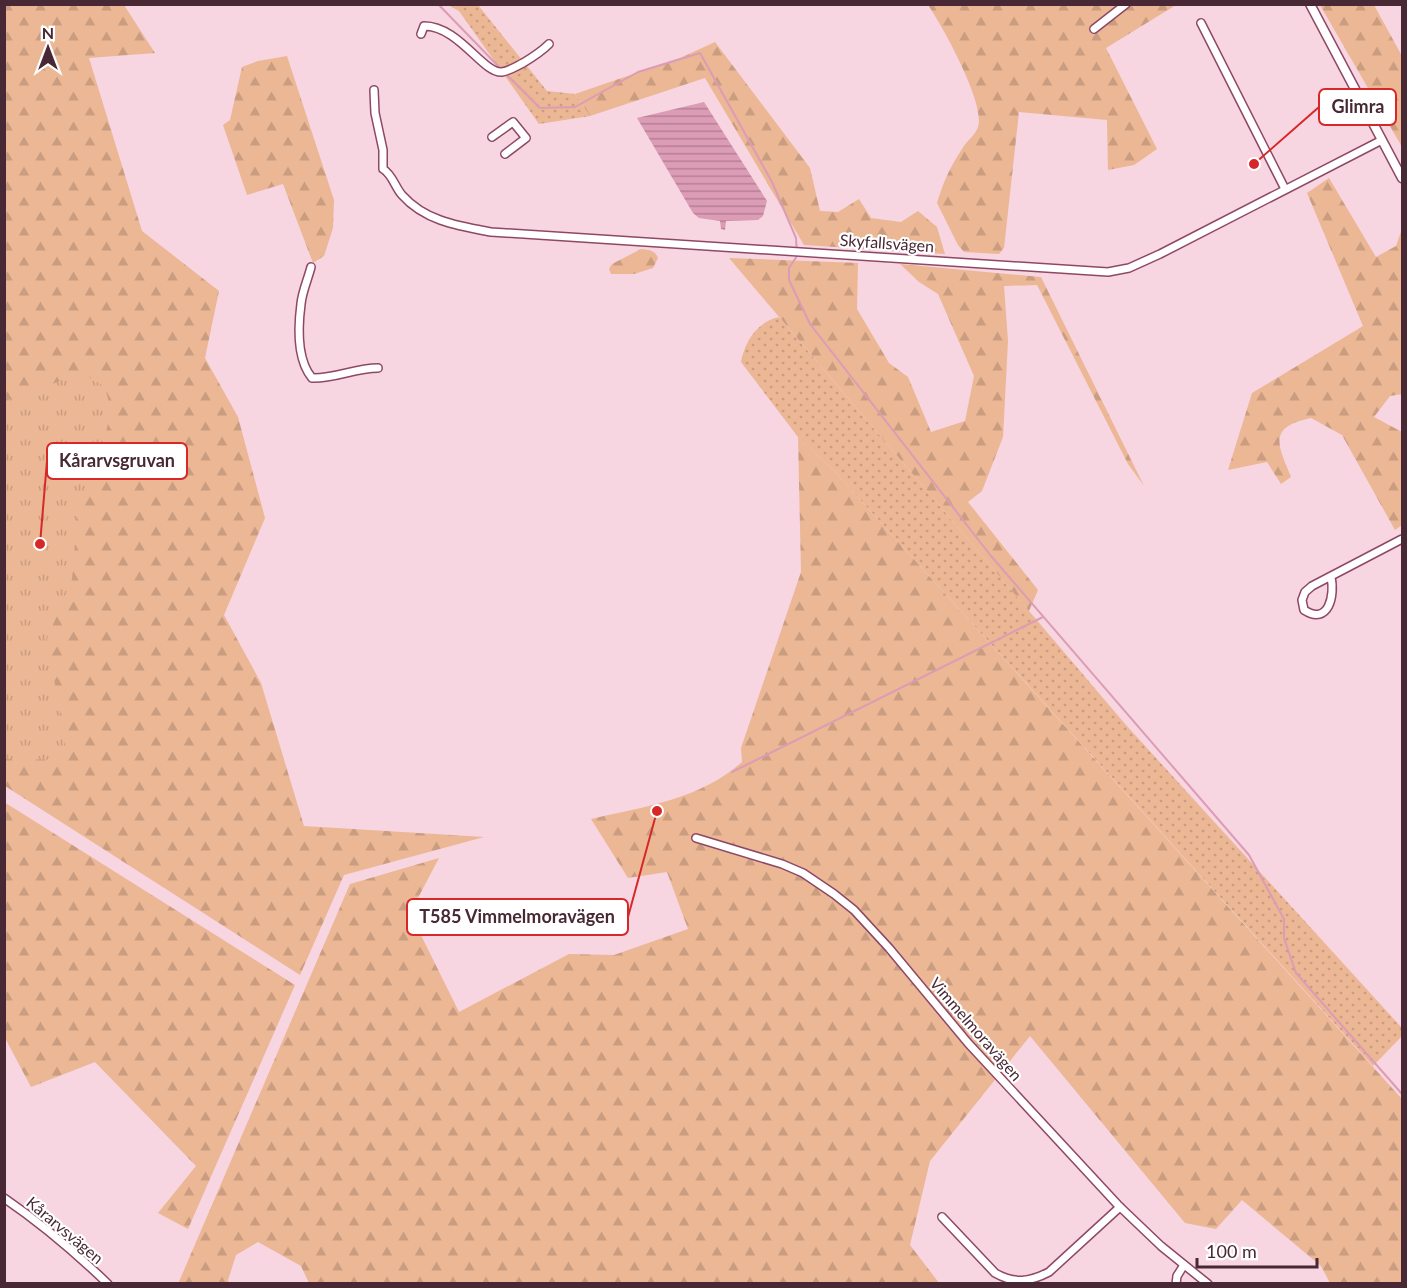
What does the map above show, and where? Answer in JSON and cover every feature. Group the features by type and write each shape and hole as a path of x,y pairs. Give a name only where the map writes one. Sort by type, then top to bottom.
{"street":[{"path":"1094,30 1126,4"},
{"path":"1310,4 1402,178"},
{"path":"1201,23 1285,189"},
{"path":"421,34 424,26 443,30 463,43 486,66 498,72 514,68 540,54 549,44"},
{"name":"Skyfallsvägen","path":"375,90 375,113 382,141 383,168 403,195 420,210 442,222 491,232 1108,272 1134,266 1382,140"},
{"path":"492,137 513,122 526,138 505,154"},
{"path":"311,267 301,303 302,359 305,370 312,378 319,378 378,368"},
{"path":"1331,577 1331,599 1326,610 1318,614 1304,610 1302,600 1305,592 1331,577 1402,539"},
{"name":"Vimmelmoravägen","path":"696,838 782,864 803,873 854,910 976,1052 1120,1207 1208,1284"},
{"name":"Kårarvsvägen","path":"4,1198 79,1255 108,1284"},
{"path":"942,1217 995,1274 1019,1281 1035,1279 1049,1272 1120,1207"},
{"path":"1176,1284 1177,1276 1184,1265"}],"green space":[{"path":"4,5 124,5 155,53 89,58 142,231 219,291 205,358 238,417 265,518 224,615 261,683 304,826 484,837 344,875 300,975 5,786"},
{"path":"448,5 478,5 547,91 575,94 590,116 539,124 459,11"},
{"path":"928,5 1176,5 1106,48 1157,149 1134,165 1108,170 1107,120 1019,112 1004,248 999,254 964,252 958,245 937,203 954,162 977,130 979,116 976,101 961,65"},
{"path":"1320,5 1374,5 1402,56 1402,147"},
{"path":"715,42 810,168 820,211 838,212 859,199 871,218 901,222 918,211 937,227 945,254 804,245 705,78 590,116 575,94 680,58"},
{"path":"287,56 334,200 333,228 324,256 313,263 283,184 247,195 223,125 230,120 242,67 258,61"},
{"path":"1329,178 1376,257 1396,246 1402,229 1402,394 1390,396 1374,417 1402,432 1402,525 1395,530 1342,435 1311,418 1297,422 1282,432 1280,447 1291,477 1281,484 1267,462 1228,470 1252,393 1363,326 1307,193"},
{"path":"641,249 657,255 658,258 653,268 634,274 611,274 609,269 612,264"},
{"path":"729,258 858,263 857,309 889,363 908,377 931,432 965,421 974,376 938,294 919,282 900,264 1041,277 1144,486 1128,464 1037,285 1004,286 1008,341 1003,437 982,491 968,502 1038,590 1029,611"},
{"path":"779,317 1126,725 1402,1028 1402,1036 1373,1066 835,472 798,437 741,362 749,340 758,328"},
{"path":"82,373 105,387 111,411 101,453 78,509 72,579 47,639 68,760 5,759 5,401"},
{"path":"798,437 835,472 1402,1099 1402,1283 1330,1283 1321,1266 1242,1200 1216,1229 1185,1223 1030,1036 930,1161 910,1245 939,1283 309,1283 301,1266 258,1242 236,1255 229,1283 178,1284 350,884 439,858 410,913 459,1012 569,954 614,955 688,929 667,872 628,878 591,819 671,800 690,793 726,775 742,762 741,748 801,572"},
{"path":"4,802 295,985 188,1229 158,1213 196,1166 95,1062 31,1087 5,1038"}],"shaded area":[{"path":"704,102 767,201 763,216 758,220 726,221 725,230 721,229 720,221 699,218 693,213 637,118"}],"waterway":[{"path":"438,4 501,69"},
{"path":"505,73 540,108 575,107 638,72 700,53 772,182 796,238 797,256 789,268 789,280 810,324 991,556 1249,855 1284,919 1284,938 1296,973 1402,1094"},
{"path":"732,772 1043,617"}],"place":[{"name":"Glimra","path":"1254,164"},
{"name":"Kårarvsgruvan","path":"40,544"},
{"name":"T585 Vimmelmoravägen","path":"657,811"}]}
